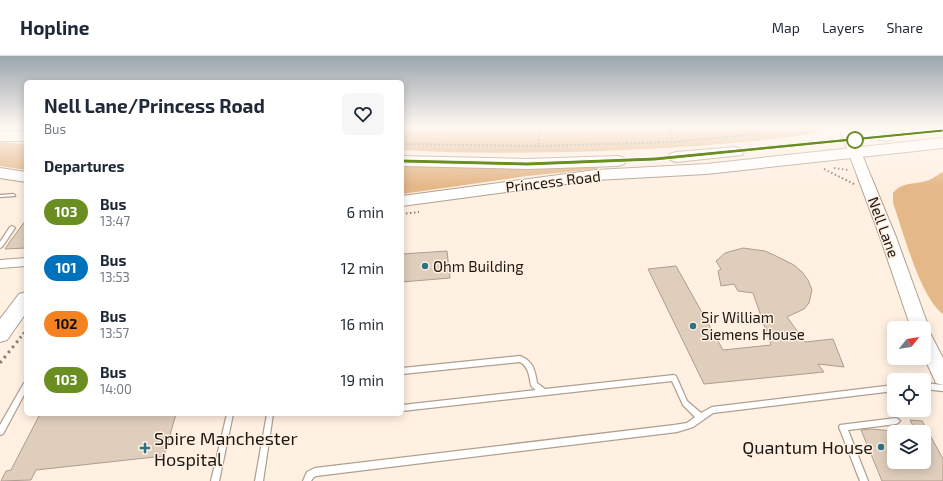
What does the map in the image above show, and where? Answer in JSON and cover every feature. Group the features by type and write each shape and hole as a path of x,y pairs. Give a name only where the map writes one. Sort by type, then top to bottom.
{"highway":[{"name":"Princess Road","path":"404,161 527,164 655,159 763,147"},
{"name":"Princess Road","path":"404,201 596,175 706,169 806,147"},
{"path":"0,174 24,177"}],"main road":[{"path":"0,334 22,320 24,310"}],"street":[{"name":"Nell Lane","path":"854,147 917,321"},
{"path":"0,264 24,262"},
{"path":"931,352 943,377"}],"lane":[{"path":"0,196 13,195"},
{"path":"0,246 12,228"},
{"path":"404,372 520,359 527,363 530,367 536,388 544,392"},
{"path":"404,408 674,378 685,403 700,417"},
{"path":"931,387 943,388"},
{"path":"0,432 24,389"},
{"path":"307,481 310,475 315,472 671,429 684,427 695,422 704,413 726,408 887,389"},
{"path":"215,481 230,416"},
{"path":"259,481 270,416"},
{"path":"864,481 843,427 896,421"}],"path":[{"path":"818,169 833,167"},
{"path":"824,168 856,186"},
{"path":"404,214 425,211"},
{"path":"0,363 22,320"}],"shaded area":[{"path":"0,147 24,147 24,170 0,166"},
{"path":"404,147 676,147 603,151 502,153 404,150"},
{"path":"404,165 595,165 598,169 527,176 404,194"},
{"path":"943,172 943,314 927,293 913,263 893,203 893,193 905,185 924,182"}],"building":[{"path":"24,223 24,248 5,249"},
{"name":"Sir William Siemens House","path":"743,248 765,251 794,265 802,272 808,280 812,290 809,303 804,309 787,317 805,342 833,339 844,367 818,364 824,372 704,384 648,269 676,266 723,350 771,345 753,293 738,291 734,284 721,286 718,271 721,269 716,261 725,253"},
{"name":"Ohm Building","path":"447,251 450,278 404,282 404,254"},
{"path":"39,416 175,416 164,456 36,470 31,480 1,481 6,471 11,470"},
{"name":"Quantum House","path":"910,420 922,421 924,425 912,425"},
{"name":"Quantum House","path":"861,430 887,430 887,469 931,469 931,437 943,459 943,481 882,481"}],"bus line":[{"name":"103","path":"404,161 527,164 655,159 785,147"}],"place":[{"name":"Ohm Building","path":"425,266"},
{"name":"Sir William Siemens House","path":"693,326"},
{"name":"Quantum House","path":"881,447"},
{"name":"Spire Manchester Hospital","path":"145,448"}]}
